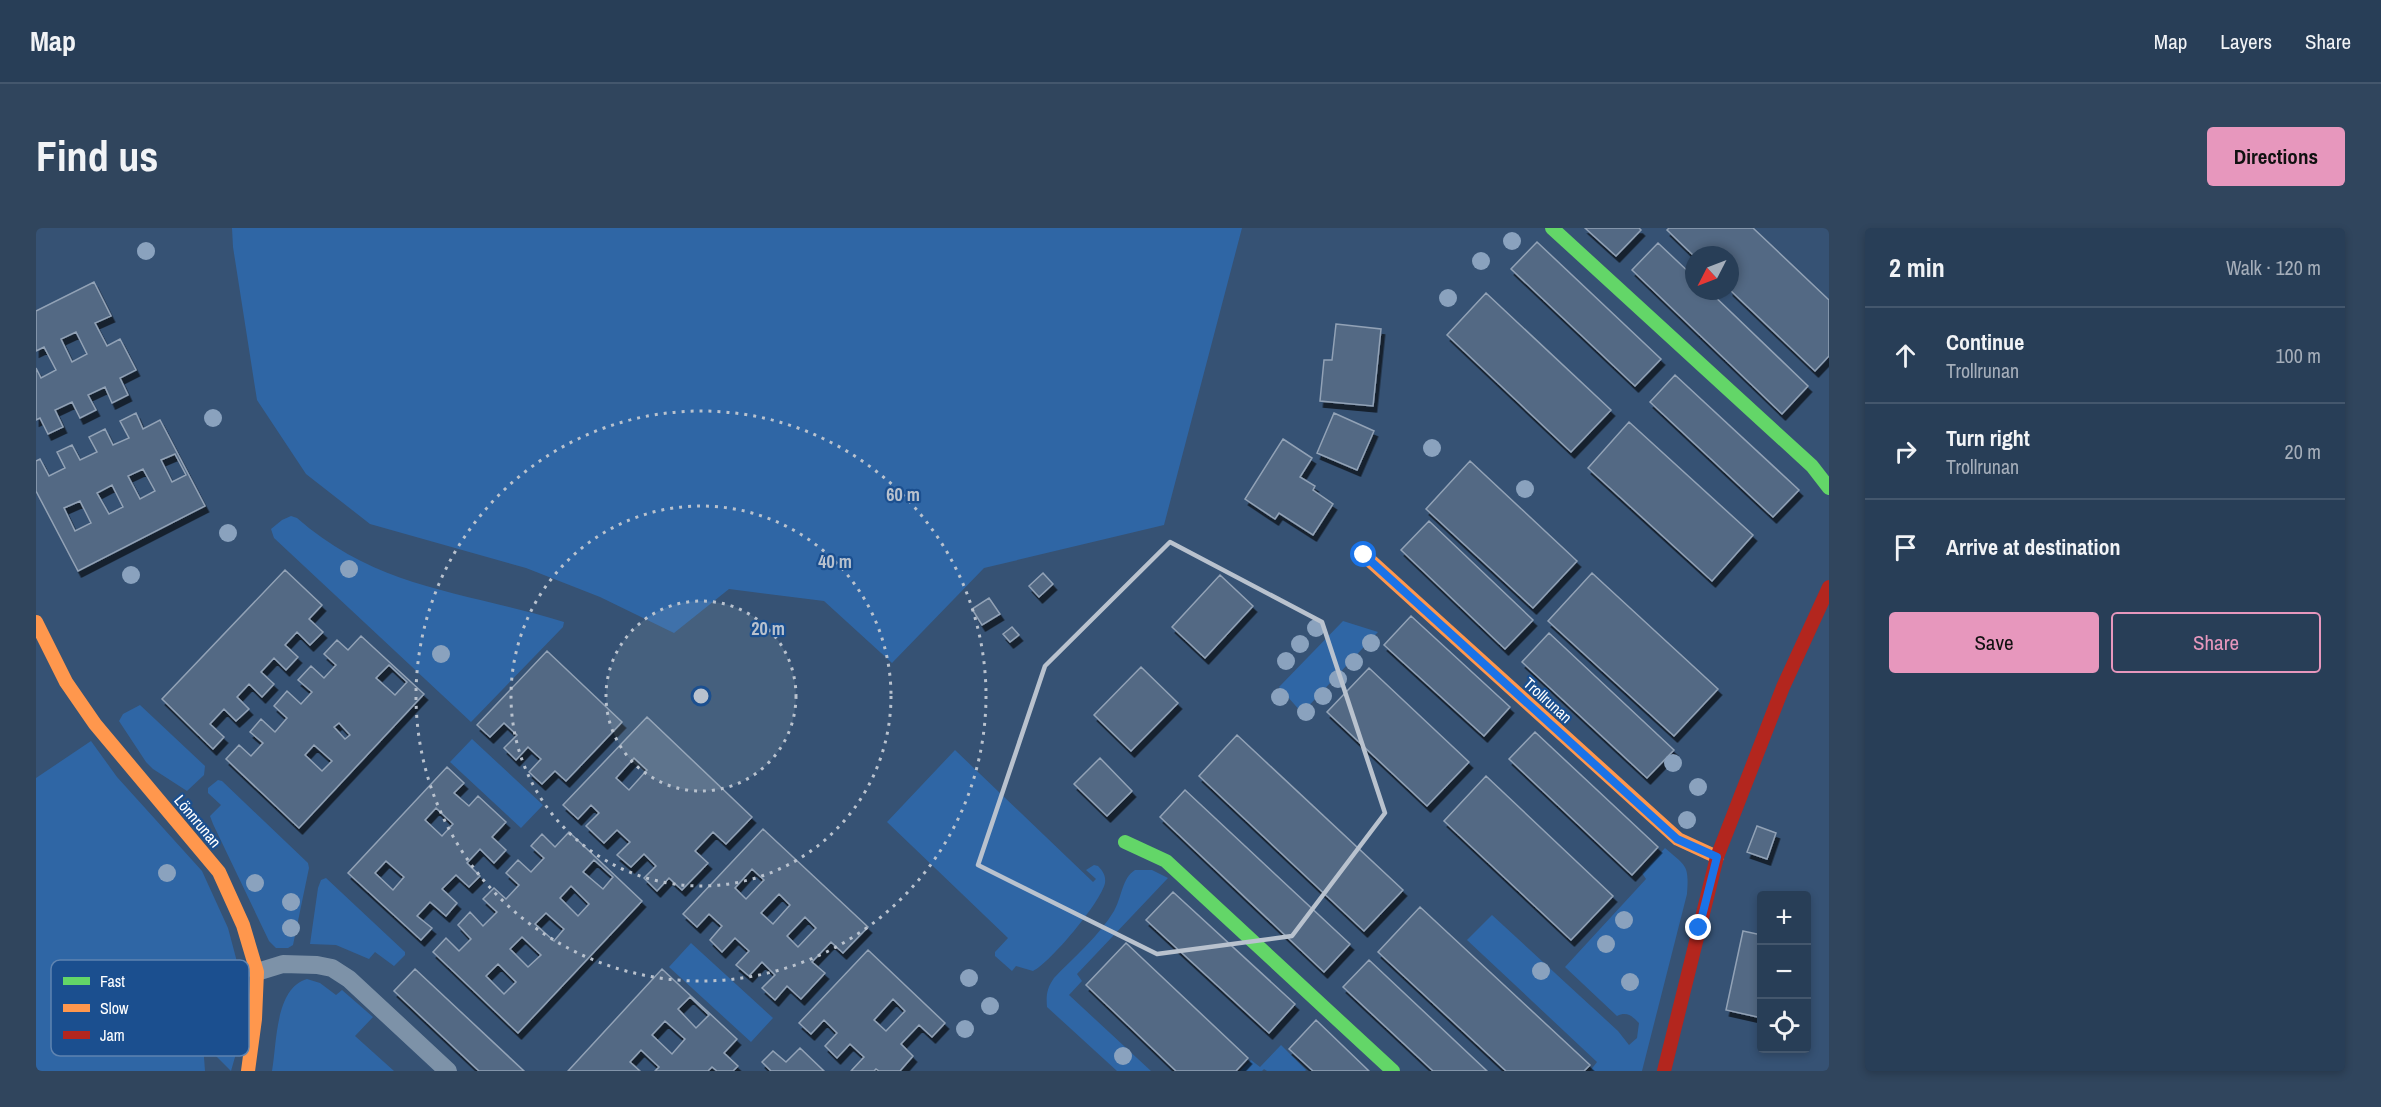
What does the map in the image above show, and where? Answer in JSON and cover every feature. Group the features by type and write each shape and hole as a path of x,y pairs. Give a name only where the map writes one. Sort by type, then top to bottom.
{"street":[{"path":"1551,228 1812,466 1829,488"},
{"name":"Trollrunan","path":"1364,555 1677,839 1717,857"},
{"path":"1664,1071 1717,857 1783,687 1829,587"},
{"name":"Lönnrunan","path":"36,622 66,682 95,724 219,872 243,925 257,972 255,1019 248,1071"},
{"path":"1125,842 1166,861 1393,1071"}],"lane":[{"path":"257,972 283,964 332,968 349,979 448,1071"}],"highlighted area":[{"path":"1170,542 1322,622 1385,813 1292,936 1157,954 978,865 1045,666"}],"shaded area":[{"path":"232,228 1242,228 1164,525 984,568 892,663 824,601 729,589 674,633 600,597 526,568 370,524 306,474 257,400"},
{"path":"291,516 359,560 391,574 564,622 563,627 471,722 274,538 271,529"},
{"path":"1343,621 1378,632 1302,713 1279,687"},
{"path":"140,705 205,766 204,775 187,791 146,762 119,721 123,714"},
{"path":"472,739 543,805 521,828 450,762"},
{"path":"91,741 117,777 202,871 228,928 236,960 51,960 51,1056 204,1056 205,1071 36,1071 36,778"},
{"path":"955,750 1093,882 1096,879 1086,870 1094,865 1098,866 1105,876 1101,892 1085,917 1051,957 1033,971 1016,966 1012,971 995,956 995,952 1008,938 887,822"},
{"path":"218,780 222,781 308,863 309,868 293,945 288,948 276,948 269,941 213,824 210,816 221,805 208,793 208,788"},
{"path":"1665,848 1685,867 1688,877 1687,894 1642,1071 1590,1071 1597,1062 1467,940 1492,915 1618,1031 1629,1045 1637,1038 1639,1023 1629,1015 1617,1016 1565,967 1646,879 1642,873"},
{"path":"1135,870 1152,870 1168,878 1077,974 1082,981 1069,995 1151,1071 1117,1071 1047,1007 1047,995 1054,978 1094,938 1108,920 1117,906 1127,878"},
{"path":"326,878 405,952 405,955 394,966 375,952 369,959 336,945 310,944 318,888 321,880"},
{"path":"691,943 773,1018 751,1042 669,967"},
{"path":"307,979 320,983 336,995 342,990 373,1017 355,1036 394,1071 272,1071 279,1018 283,1005 297,984"},
{"path":"1281,1045 1305,1071 1267,1071 1264,1069 1262,1071 1240,1071 1251,1060 1260,1067"},
{"path":"216,1056 235,1056 231,1071"}],"building":[{"path":"1585,228 1639,228 1641,230 1616,256"},
{"path":"1669,228 1753,228 1829,300 1829,356 1815,371 1739,299 1739,246 1685,247 1667,230"},
{"path":"1537,242 1661,359 1635,386 1511,269"},
{"path":"1658,243 1685,268 1685,300 1718,300 1808,386 1782,414 1632,270"},
{"path":"94,282 111,316 95,323 107,346 120,339 136,370 120,378 128,395 112,403 105,387 88,395 96,410 80,418 72,402 55,410 63,427 48,434 40,418 36,420 36,368 41,378 56,370 44,347 36,351 36,311","holes":["76,332 87,354 72,362 61,339"]},
{"path":"1486,293 1611,410 1571,452 1447,335"},
{"path":"1336,324 1381,329 1373,406 1320,401 1324,360 1332,360"},
{"path":"1675,375 1799,490 1773,517 1650,402"},
{"path":"136,413 143,429 160,420 205,506 78,571 36,491 36,461 40,459 49,476 65,468 57,452 72,445 80,460 97,452 89,437 105,429 113,445 129,438 120,421","holes":["175,454 186,475 172,482 161,460","143,469 155,491 140,499 128,476","112,485 123,507 109,514 97,493","80,501 91,523 75,531 64,508"]},
{"path":"1334,413 1374,431 1357,470 1317,453"},
{"path":"1629,422 1753,535 1712,581 1588,468"},
{"path":"1283,439 1312,458 1300,477 1315,486 1313,490 1333,504 1313,535 1279,513 1275,519 1245,499"},
{"path":"1470,461 1577,561 1533,608 1426,509"},
{"path":"1429,521 1533,620 1505,649 1401,550"},
{"path":"285,570 322,605 309,619 323,632 310,645 297,632 285,645 298,657 286,670 274,658 261,672 274,684 262,697 249,684 237,697 249,709 236,721 224,709 210,724 224,737 213,749 162,699"},
{"path":"1043,573 1053,584 1039,597 1029,586"},
{"path":"1592,573 1718,689 1674,736 1548,621"},
{"path":"1220,575 1253,606 1205,658 1172,627"},
{"path":"989,598 1000,614 982,625 972,609"},
{"path":"1411,616 1510,707 1484,736 1384,645"},
{"path":"1012,627 1019,635 1010,642 1003,634"},
{"path":"1549,633 1674,750 1647,778 1522,662"},
{"path":"361,636 424,694 299,828 226,759 239,745 251,756 263,743 250,732 261,719 275,732 287,718 274,706 287,691 301,704 312,692 298,680 311,666 324,678 336,665 324,654 337,640 348,650","holes":["389,665 407,682 395,695 376,678","339,723 350,735 345,739 334,727","314,745 332,761 322,771 305,755"]},
{"path":"547,651 622,722 566,781 555,771 542,784 529,772 541,759 528,747 516,760 504,748 517,735 504,723 490,737 477,725"},
{"path":"1141,667 1178,703 1131,751 1094,715"},
{"path":"1369,668 1469,762 1427,806 1327,712"},
{"path":"647,717 752,817 726,844 713,832 695,851 708,863 682,890 669,878 657,891 644,878 656,866 644,854 631,867 617,855 630,842 617,830 604,843 586,826 599,813 591,805 578,819 563,805","holes":["634,758 647,770 629,790 616,778"]},
{"path":"1535,732 1658,847 1632,875 1509,759"},
{"path":"1237,735 1403,890 1364,931 1199,776"},
{"path":"1100,758 1132,791 1107,816 1074,784"},
{"path":"447,767 464,783 454,793 469,806 478,796 506,822 492,837 506,850 494,863 480,849 467,863 480,876 469,887 456,875 442,889 457,903 446,916 430,902 417,916 432,928 421,940 348,873","holes":["436,808 453,824 442,836 425,820","386,861 404,877 393,890 375,873"]},
{"path":"1486,776 1613,896 1571,940 1444,821"},
{"path":"1185,790 1350,944 1324,972 1160,817"},
{"path":"1757,826 1776,833 1767,859 1747,852"},
{"path":"763,829 868,927 843,953 831,942 812,962 825,973 801,999 787,986 775,1000 762,988 775,975 762,962 749,976 736,965 749,951 735,938 722,952 710,940 722,926 709,914 697,927 683,914","holes":["752,869 764,880 746,899 735,888","779,894 790,905 773,924 761,913","805,917 816,928 798,947 787,936"]},
{"path":"569,832 642,901 518,1033 433,952 446,938 459,951 471,939 458,925 470,912 483,926 497,912 483,899 494,888 506,899 519,885 506,873 518,860 531,872 544,858 531,846 542,834 555,847","holes":["594,860 613,877 603,889 583,872","571,886 589,904 578,916 560,898","546,913 564,929 554,941 535,924","522,937 541,955 528,967 510,949","498,964 516,982 504,994 486,976"]},
{"path":"1173,892 1295,1004 1269,1033 1146,920"},
{"path":"1420,907 1590,1065 1584,1071 1506,1071 1378,952"},
{"path":"1743,931 1757,934 1757,1017 1726,1010"},
{"path":"1126,943 1248,1058 1236,1071 1176,1071 1086,985"},
{"path":"868,950 945,1023 932,1037 919,1025 901,1044 913,1056 900,1071 876,1069 874,1071 851,1071 864,1057 850,1044 837,1058 825,1046 837,1033 824,1020 811,1034 799,1023","holes":["893,999 905,1011 886,1031 874,1020"]},
{"path":"1369,960 1487,1071 1433,1071 1343,987"},
{"path":"415,969 524,1071 479,1071 394,991"},
{"path":"662,969 737,1039 724,1053 738,1066 733,1071 717,1071 712,1067 708,1071 655,1071 659,1067 641,1050 630,1062 640,1071 568,1071","holes":["690,997 709,1015 696,1028 678,1009","665,1021 685,1039 672,1054 652,1035"]},
{"path":"1316,1020 1369,1071 1313,1071 1289,1049"},
{"path":"800,1048 824,1071 771,1071 762,1062 773,1051 786,1062"}],"traffic: fast":[{"path":"1552,228 1812,466 1829,488"},
{"path":"1125,842 1166,861 1393,1071"}],"traffic: slow":[{"path":"1364,555 1678,839 1717,857"},
{"path":"36,622 66,682 95,724 219,872 243,925 257,972 255,1019 248,1071"}],"traffic: jam":[{"path":"1664,1071 1717,857 1783,687 1829,587"}],"route":[{"path":"1364,555 1677,839 1717,857 1699,928"}]}
